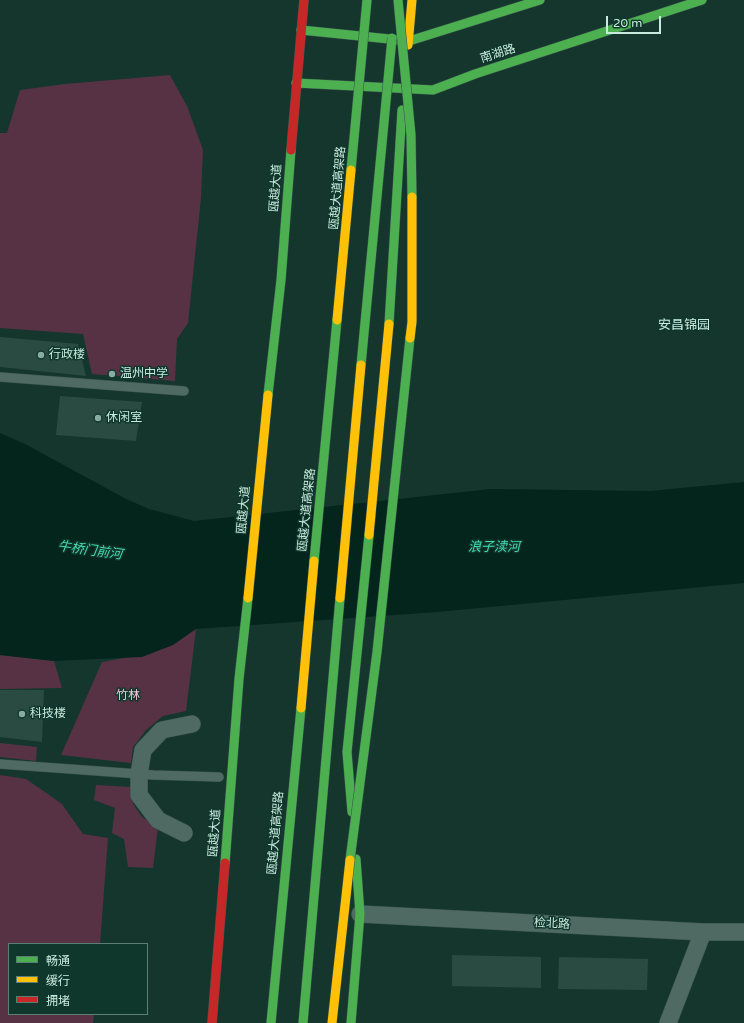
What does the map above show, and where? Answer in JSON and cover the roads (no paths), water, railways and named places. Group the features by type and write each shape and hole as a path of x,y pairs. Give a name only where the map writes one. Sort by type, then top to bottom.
{"main road":[{"name":"瓯越大道","path":"212,1023 239,679 245,635 259,480 282,280 296,83 304,0"},
{"name":"瓯越大道高架路","path":"271,1023 367,0"},
{"path":"303,1023 375,204 397,0"},
{"path":"332,1023 344,903 377,652 412,322 413,235 411,135 397,0"},
{"path":"351,1023 360,914 347,752 392,294 403,88 412,0"},
{"path":"301,30 409,40 540,0"},
{"name":"南湖路","path":"296,83 433,90 475,74 702,0"},
{"path":"264,1023 276,971"}],"street":[{"path":"184,833 158,820 139,795 138,774 143,750 162,730 192,724"},
{"name":"检北路","path":"360,914 703,932 744,932"},
{"path":"668,1023 703,932"}],"lane":[{"path":"0,377 184,391"},
{"path":"0,764 138,774 219,777"}],"water":[{"name":"浪子渎河","path":"0,433 25,444 126,499 149,509 194,521 491,489 650,491 744,482 744,583 437,612 196,629 173,645 142,657 54,661 0,655"}],"place":[{"name":"行政楼","path":"41,355"},
{"name":"温州中学","path":"112,374"},
{"name":"休闲室","path":"98,418"},
{"name":"科技楼","path":"22,714"}],"district":[{"name":"安昌锦园","path":"684,326"}],"water label":[{"name":"牛桥门前河","path":"90,551"}],"park label":[{"name":"竹林","path":"128,696"}]}
